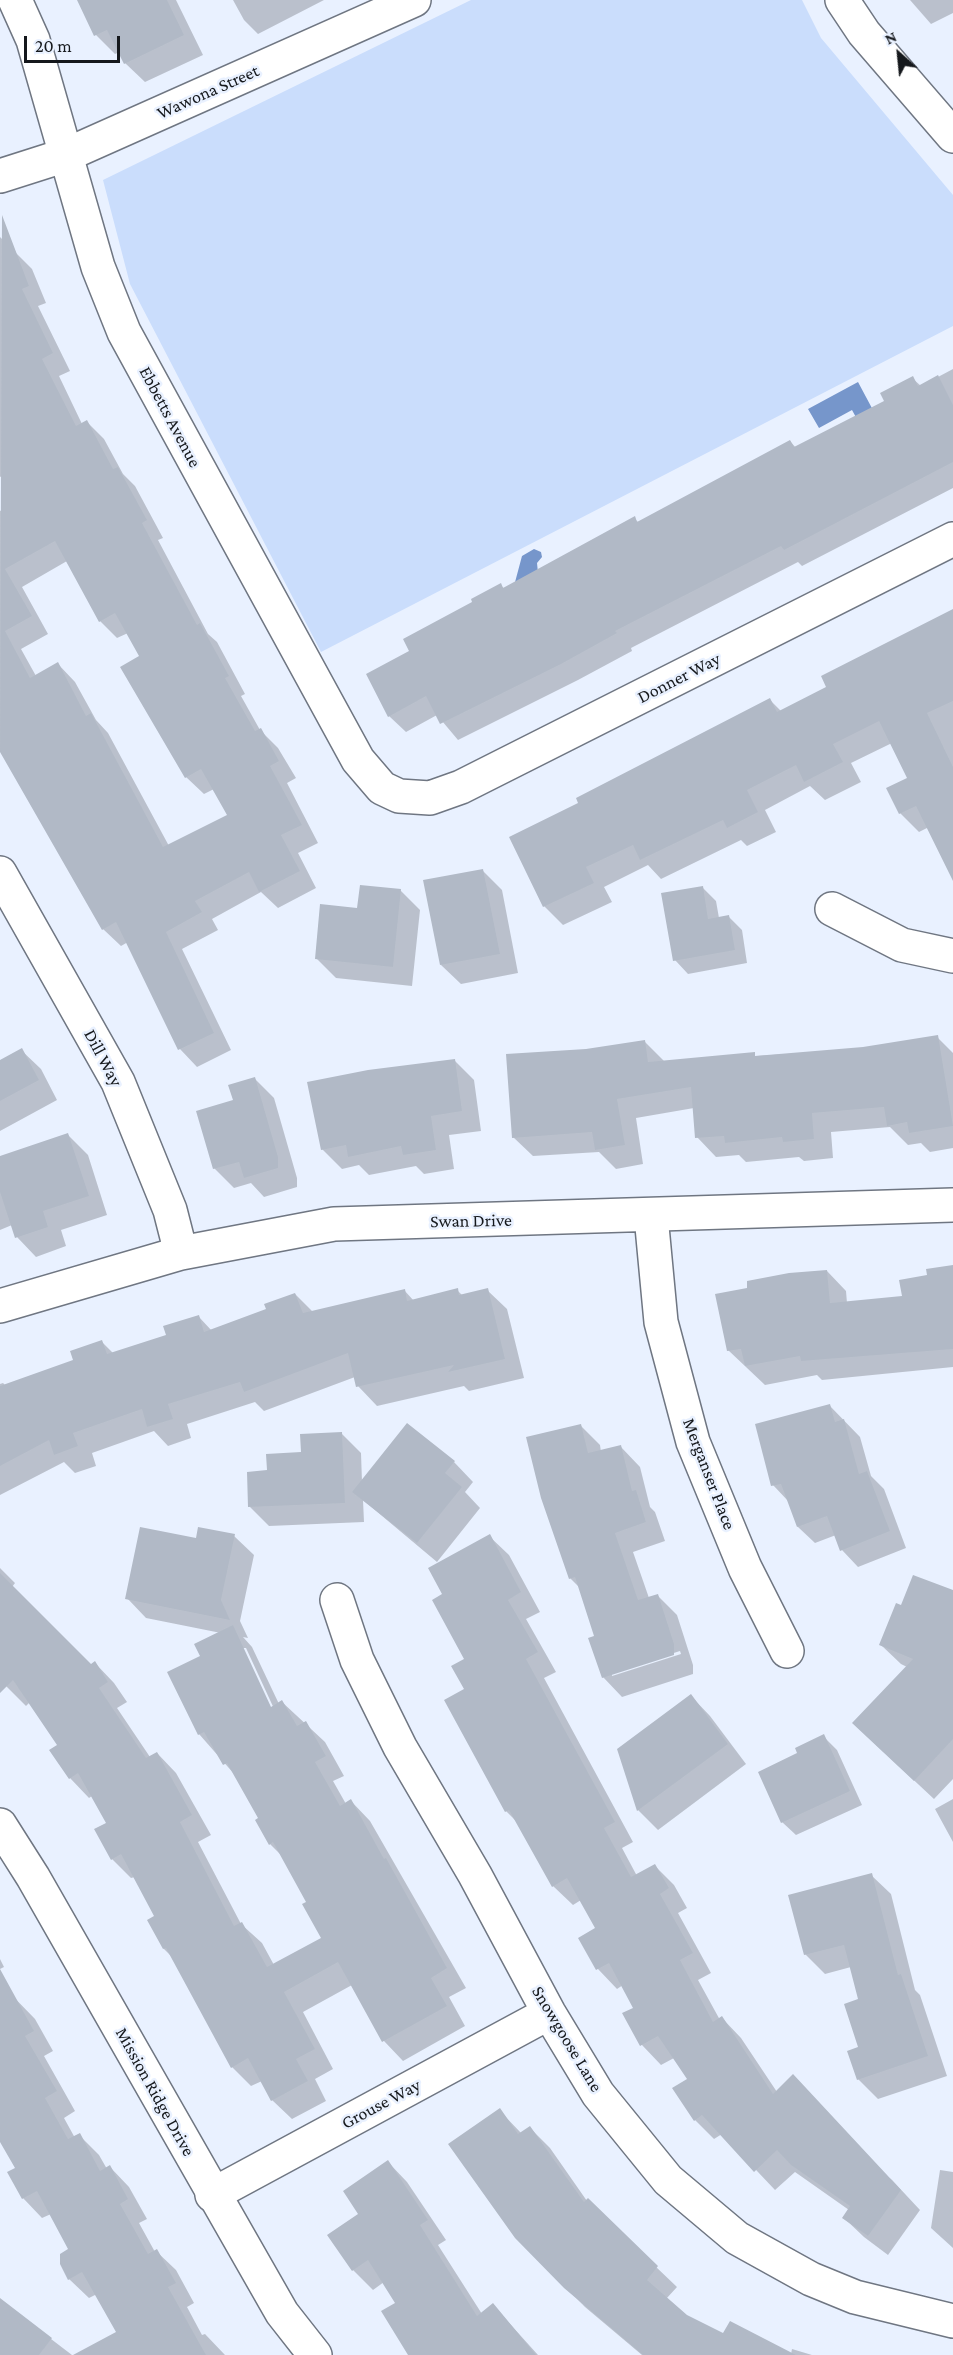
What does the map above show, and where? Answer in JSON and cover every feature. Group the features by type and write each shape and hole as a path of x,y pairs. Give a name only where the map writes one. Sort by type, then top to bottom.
{"street":[{"name":"Ebbetts Avenue","path":"15,0 33,40 98,267 124,332 358,760 382,788 399,796"},
{"name":"Wawona Street","path":"0,176 66,155 414,0"},
{"path":"842,0 864,33 953,136"},
{"name":"Donner Way","path":"399,796 430,798 461,787 953,540"},
{"name":"Dill Way","path":"0,873 117,1082 170,1210 181,1253"},
{"path":"832,909 902,945 953,956"},
{"name":"Swan Drive","path":"0,1306 181,1253 334,1224 953,1205"},
{"name":"Merganser Place","path":"651,1216 662,1322 693,1442 745,1568 787,1651"},
{"name":"Snowgoose Lane","path":"337,1600 357,1660 400,1747 475,1875 549,2013 598,2094 668,2180 737,2238 811,2279 855,2297 953,2320"},
{"name":"Mission Ridge Drive","path":"0,1825 33,1877 212,2195 282,2313 315,2355"},
{"name":"Grouse Way","path":"212,2195 549,2013"}],"shaded area":[{"path":"471,0 802,0 821,38 953,195 953,326 321,652 130,284 103,180"}],"water":[{"path":"858,382 874,412 858,421 852,410 819,428 808,409"},
{"path":"534,549 541,552 542,557 537,563 538,573 514,586 522,556"}],"building":[{"path":"77,0 167,0 184,35 124,64 107,30 94,36"},
{"path":"2,215 29,286 22,289 53,353 42,359 76,426 87,420 113,469 118,467 147,520 142,523 197,625 200,623 229,676 225,678 255,731 261,728 279,761 270,766 302,825 281,835 300,871 259,892 249,872 195,901 202,912 166,932 214,1033 178,1050 116,922 102,930 0,752","holes":["55,541 99,622 115,613 139,656 120,667 185,778 201,769 227,815 163,847 91,713 86,716 58,662 30,678 5,631 32,616 5,569"]},
{"path":"938,375 953,405 953,462 784,550 781,546 615,631 617,633 561,664 440,724 426,696 388,717 366,674 409,651 403,639 472,602 471,599 501,583 503,588 635,516 637,522 790,440 794,447 884,401 880,393 913,376 918,386"},
{"path":"953,609 953,701 927,713 953,767 953,881 916,806 899,814 886,788 907,778 879,721 833,744 843,762 804,782 796,765 747,790 758,812 727,828 723,820 640,860 633,845 586,867 594,883 543,907 509,837 578,803 576,798 770,698 777,712 826,687 821,676"},
{"path":"483,869 500,954 440,965 423,880"},
{"path":"360,885 401,889 393,967 315,959 320,904 357,908"},
{"path":"703,886 708,919 729,915 735,950 673,961 661,893"},
{"path":"938,1035 953,1126 909,1133 907,1122 887,1126 884,1107 812,1113 814,1139 783,1142 782,1137 725,1143 724,1136 695,1138 691,1087 617,1099 625,1145 595,1150 592,1132 512,1138 506,1054 586,1049 645,1040 648,1062 755,1052 755,1056 863,1047"},
{"path":"22,1048 39,1080 0,1101 0,1060"},
{"path":"455,1059 462,1111 431,1116 436,1150 403,1155 401,1146 348,1157 346,1145 321,1150 307,1082 368,1070"},
{"path":"255,1077 278,1157 278,1168 244,1178 239,1162 213,1169 196,1111 233,1100 228,1085"},
{"path":"68,1133 89,1196 43,1211 48,1227 15,1238 0,1192 0,1156"},
{"path":"953,1265 953,1349 801,1361 800,1356 745,1366 741,1349 727,1351 715,1294 747,1288 747,1281 789,1273 827,1270 830,1303 902,1296 899,1280 927,1275 926,1269"},
{"path":"458,1288 459,1295 488,1288 505,1359 448,1372 454,1365 356,1387 348,1353 244,1392 240,1382 168,1404 173,1419 147,1427 142,1409 73,1433 78,1446 54,1455 49,1440 0,1466 0,1386 73,1360 70,1351 102,1340 107,1354 166,1335 163,1326 199,1315 204,1332 266,1309 264,1304 295,1293 303,1313 405,1289 407,1301"},
{"path":"830,1404 835,1422 844,1419 859,1474 867,1471 890,1531 840,1551 827,1516 797,1527 781,1484 771,1486 755,1424"},
{"path":"407,1423 455,1461 445,1473 462,1487 417,1543 352,1492"},
{"path":"581,1424 588,1453 621,1445 632,1491 636,1490 646,1522 615,1533 638,1600 658,1594 674,1644 674,1655 602,1678 588,1638 594,1636 575,1577 569,1579 541,1498 526,1437"},
{"path":"342,1432 345,1503 248,1507 247,1472 267,1470 266,1454 301,1452 300,1434"},
{"path":"140,1527 196,1538 198,1527 235,1534 221,1600 230,1620 125,1599"},
{"path":"490,1534 521,1592 508,1600 538,1652 526,1659 615,1822 604,1828 631,1877 655,1864 669,1888 660,1894 693,1953 680,1960 713,2022 722,2016 773,2094 793,2074 901,2190 868,2236 842,2218 850,2206 791,2165 777,2150 754,2172 702,2115 694,2121 672,2088 687,2079 658,2036 640,2046 622,2013 633,2008 609,1963 596,1970 578,1938 595,1928 567,1878 552,1887 509,1810 505,1812 444,1700 464,1689 451,1666 464,1659 432,1600 442,1594 428,1568"},
{"path":"0,1573 91,1664 95,1661 108,1682 99,1688 146,1758 157,1752 192,1815 180,1822 234,1926 242,1922 267,1967 321,1938 302,1904 306,1902 273,1842 269,1845 255,1820 258,1818 227,1763 223,1765 204,1732 198,1735 167,1672 200,1656 194,1644 233,1625 271,1707 282,1700 297,1726 306,1721 326,1756 315,1762 340,1806 351,1799 384,1859 386,1858 447,1968 431,1978 447,2006 382,2042 338,1962 284,1992 315,2049 296,2059 308,2081 271,2101 248,2058 231,2068 166,1948 163,1949 147,1920 154,1916 121,1854 111,1860 94,1829 106,1823 78,1773 69,1779 49,1750 57,1745 13,1680 0,1693"},
{"path":"913,1575 953,1590 953,1739 914,1781 852,1723 913,1659 879,1645 896,1603 901,1605"},
{"path":"691,1694 728,1744 637,1811 617,1749"},
{"path":"824,1734 850,1791 781,1823 758,1772 797,1753 795,1748"},
{"path":"872,1873 898,1975 901,1974 928,2056 857,2080 847,2051 858,2047 844,2004 858,1999 844,1945 804,1955 788,1895"},
{"path":"0,1969 34,2031 25,2036 57,2091 45,2098 68,2139 80,2133 100,2171 110,2165 128,2199 120,2204 148,2254 157,2249 176,2283 168,2287 206,2355 73,2355 116,2332 82,2272 68,2280 60,2264 60,2254 68,2249 37,2191 22,2199 7,2172 15,2168 0,2142"},
{"path":"500,2108 518,2134 530,2126 584,2202 588,2198 658,2266 647,2280 687,2315 723,2333 730,2321 796,2355 643,2355 564,2288 515,2238 448,2144"},
{"path":"388,2160 428,2220 420,2225 477,2316 493,2303 536,2355 408,2355 381,2311 395,2303 368,2260 352,2271 327,2235 358,2214 343,2191"},
{"path":"0,2298 52,2338 39,2355 0,2355"}]}
